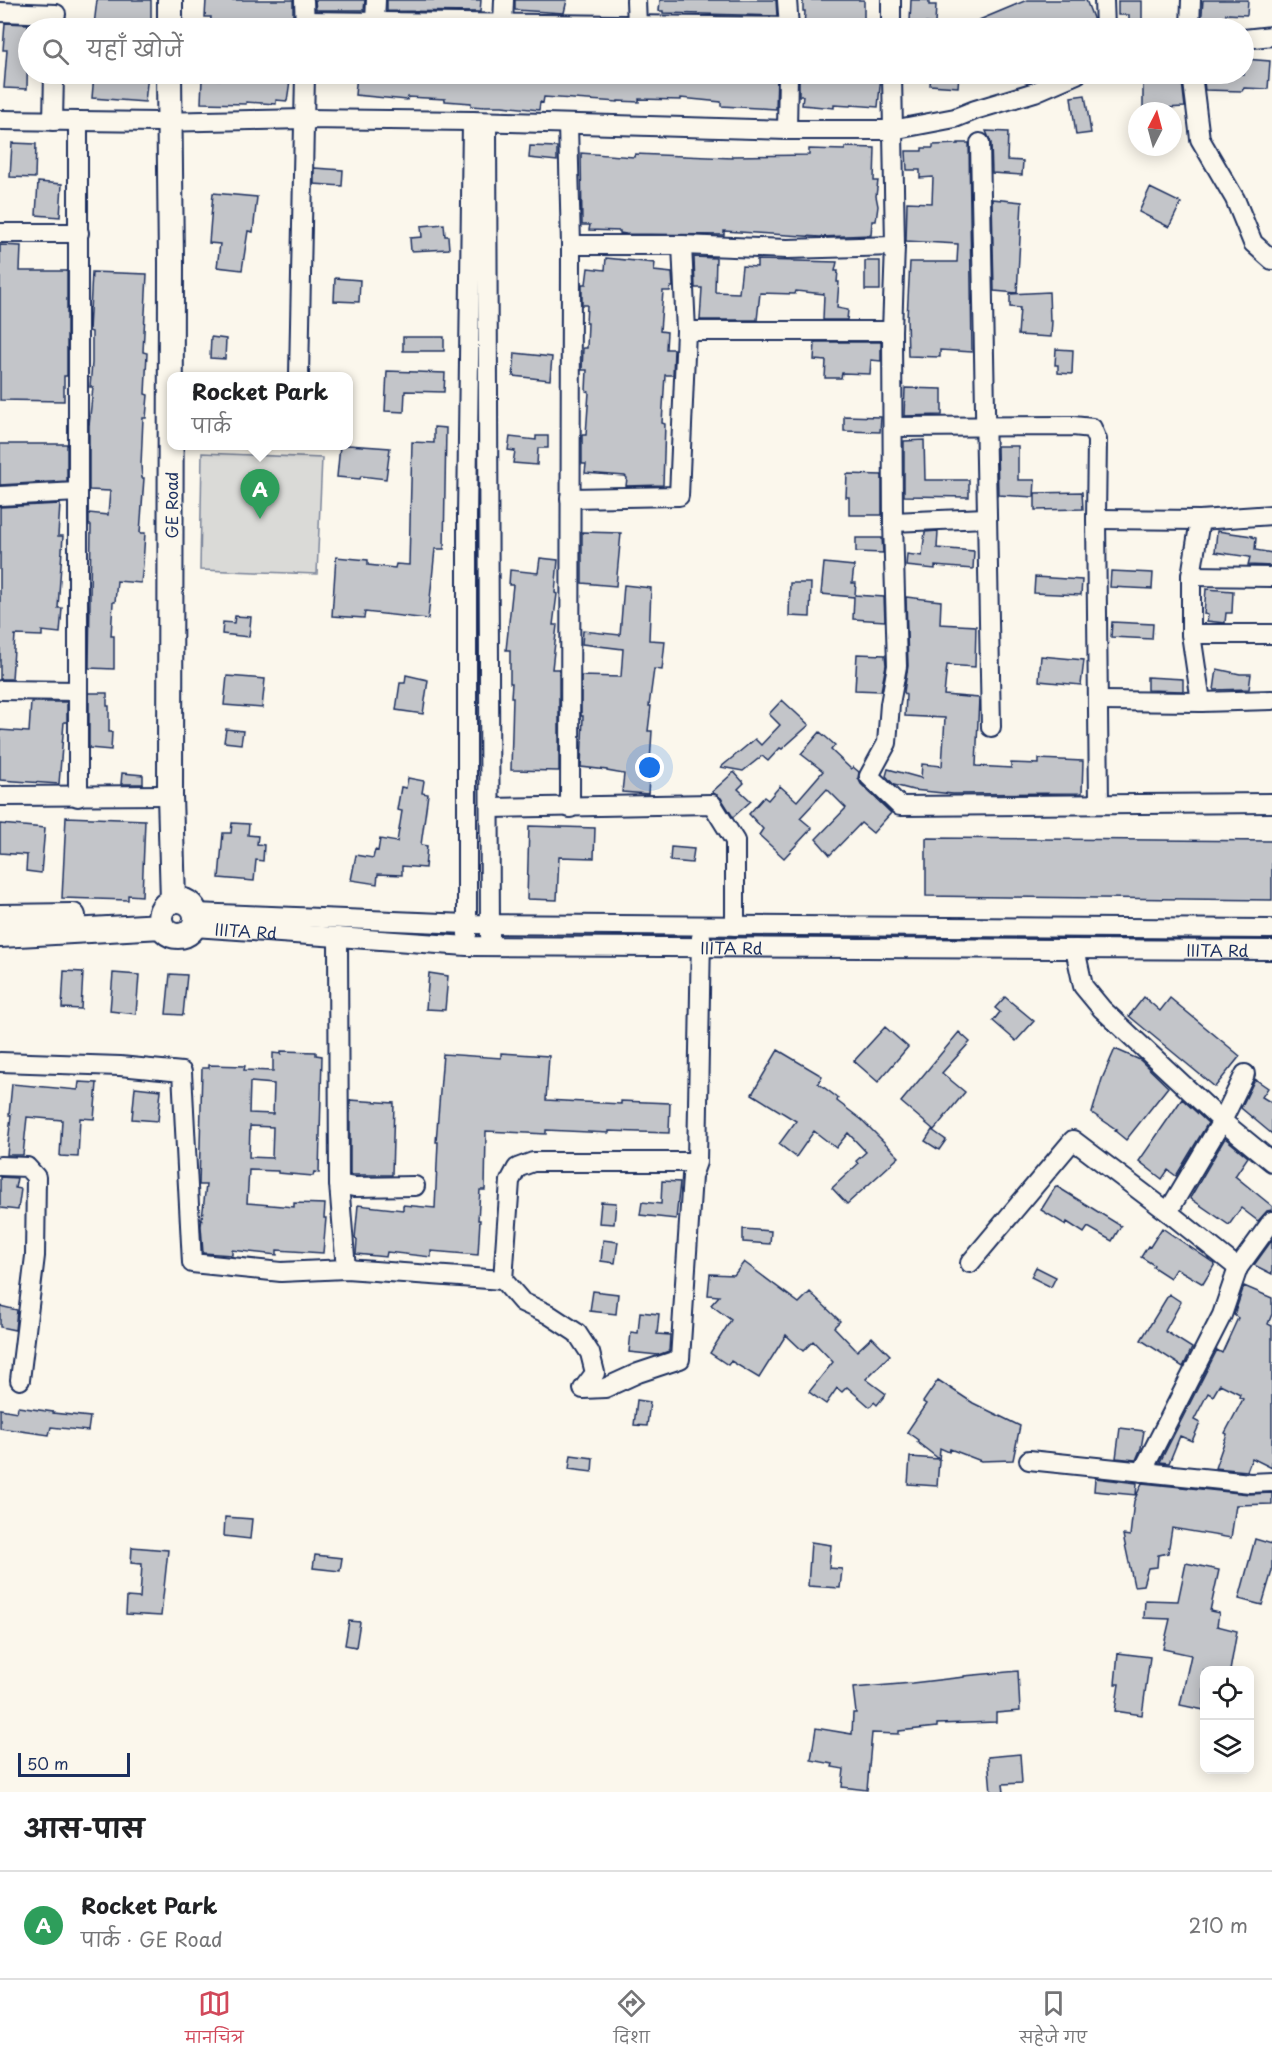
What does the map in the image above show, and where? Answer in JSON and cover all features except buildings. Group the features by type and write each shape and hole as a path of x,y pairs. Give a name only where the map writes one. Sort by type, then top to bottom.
{"main road":[{"path":"170,0 170,18"},
{"path":"185,0 185,18"},
{"name":"GE Road","path":"171,84 177,121 185,372"},
{"name":"GE Road","path":"174,372 171,263 177,121 183,84"},
{"name":"GE Road","path":"176,450 178,914"},
{"name":"GE Road","path":"178,914 170,795 178,523 185,450"},
{"name":"IIITA Rd","path":"0,917 178,914"},
{"name":"IIITA Rd","path":"0,935 178,914"}],"street":[{"path":"304,0 305,18"},
{"path":"375,18 376,0"},
{"path":"503,18 504,0"},
{"path":"636,0 637,18"},
{"path":"787,0 788,18"},
{"path":"891,0 891,18"},
{"path":"1104,0 1105,18"},
{"path":"1190,18 1191,0"},
{"path":"0,12 56,14"},
{"path":"1254,38 1272,36"},
{"path":"53,120 54,84"},
{"path":"299,372 305,84"},
{"path":"787,130 788,84"},
{"path":"891,84 895,246 892,331 893,522 897,666 890,704 887,743 869,776 900,806 1272,803"},
{"path":"0,120 305,119 479,121 787,130 892,130 955,118 1054,84"},
{"path":"1193,84 1200,139 1235,199 1253,243 1272,260"},
{"path":"78,121 78,797"},
{"path":"479,121 490,808 490,946"},
{"path":"467,946 467,517 479,121"},
{"path":"568,124 571,245 570,808"},
{"path":"980,143 991,727"},
{"path":"0,233 79,233"},
{"path":"571,245 682,245 787,249 895,246"},
{"path":"570,498 679,496 686,331 682,245"},
{"path":"686,331 892,331"},
{"path":"893,427 1072,426 1092,428 1097,440 1099,803"},
{"path":"0,496 78,492"},
{"path":"1096,519 1200,520 1272,515"},
{"path":"893,522 986,518"},
{"path":"1200,520 1191,576 1191,634 1201,702"},
{"path":"1191,576 1272,577"},
{"path":"1191,634 1272,634"},
{"path":"0,690 78,691"},
{"path":"1098,701 1272,700"},
{"path":"0,796 170,795"},
{"path":"490,808 712,804 735,840 735,926"},
{"name":"IIITA Rd","path":"178,914 467,924 1272,929"},
{"name":"IIITA Rd","path":"178,914 338,936 467,946 1272,950"},
{"path":"697,1162 533,1162 517,1168 510,1182 503,1280 522,1302 548,1314 577,1333 590,1353 595,1373 583,1389 605,1388 638,1373 680,1359 692,1176 697,1162 701,926"},
{"path":"338,936 339,1184 346,1269"},
{"path":"1075,949 1083,986 1102,1009 1222,1121 1272,1162"},
{"path":"0,1062 120,1066 182,1072 192,1263 280,1272 346,1269 503,1280"},
{"path":"1168,1212 1222,1121 1245,1074"},
{"path":"970,1263 1072,1140 1238,1268"},
{"path":"0,1166 27,1167 36,1177 35,1256 20,1380"},
{"path":"339,1184 354,1187 415,1186"},
{"path":"1142,1472 1222,1315 1238,1268 1272,1221"},
{"path":"1029,1460 1251,1483 1272,1482"}],"shaded area":[{"path":"202,453 322,458 317,574 200,570"}],"place":[{"name":"Rocket Park","path":"260,519"}]}
